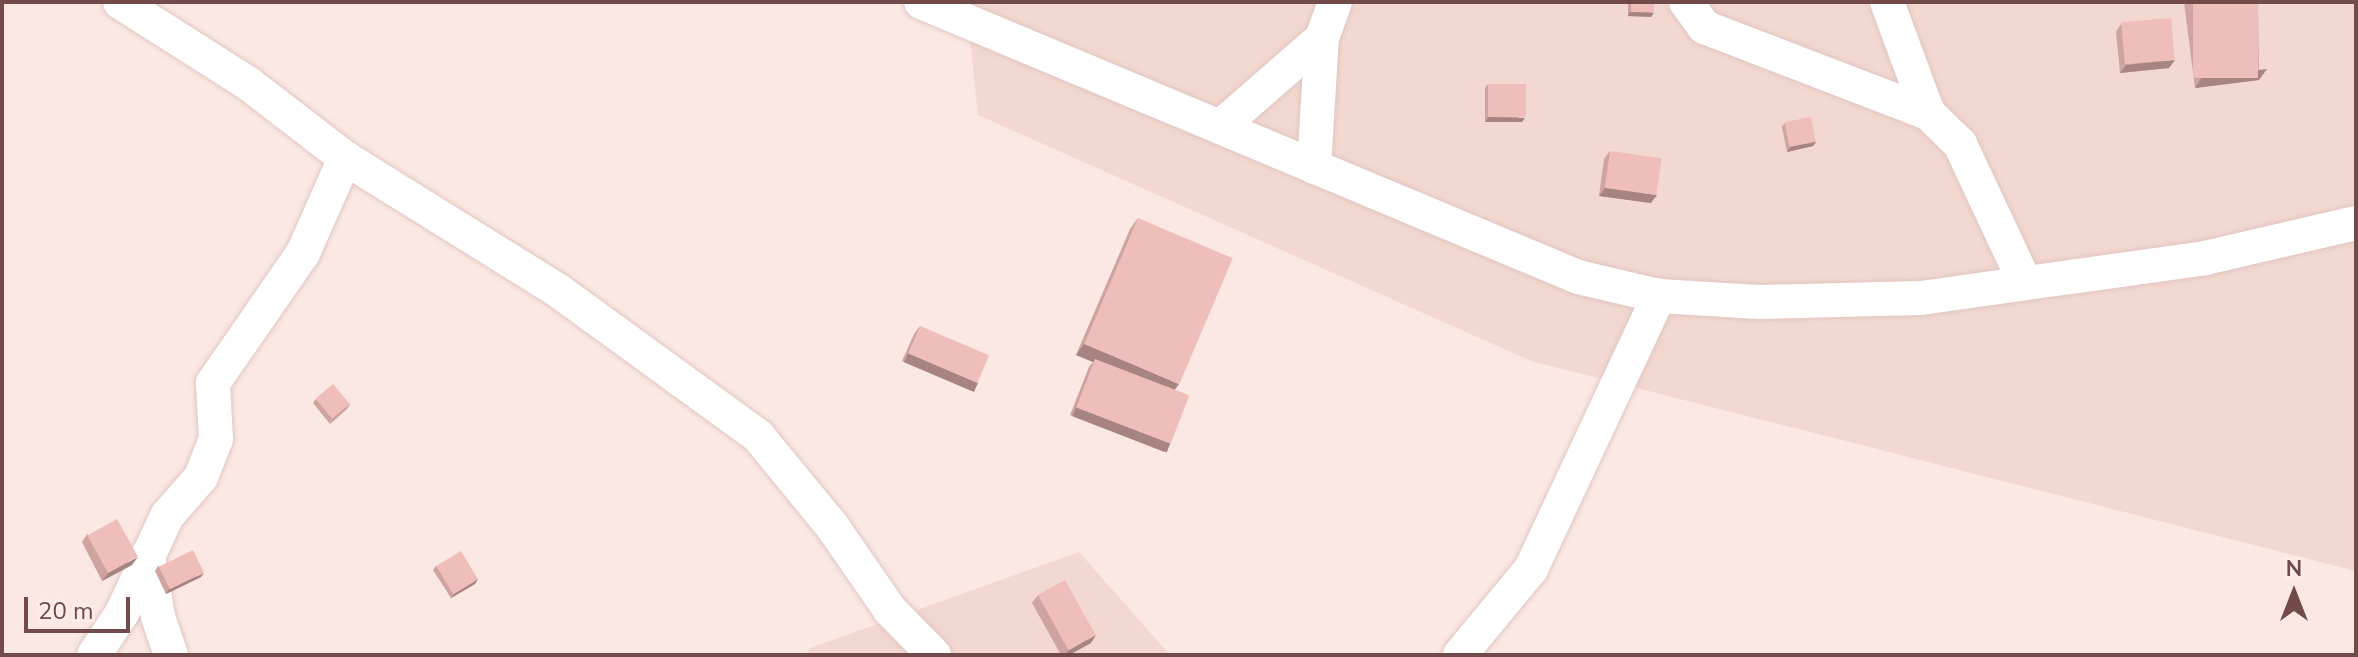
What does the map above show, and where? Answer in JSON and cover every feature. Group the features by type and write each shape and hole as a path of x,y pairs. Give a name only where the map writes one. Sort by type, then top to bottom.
{"street":[{"path":"120,2 249,84 345,158 560,292 758,436 832,526 890,610 934,655"},
{"path":"921,2 1578,277 1659,296 1759,302 1906,298 2205,258 2356,223"},
{"path":"1314,167 1322,38 1335,2"},
{"path":"1686,2 1704,27 1928,113 1960,144 2025,283"},
{"path":"1887,2 1928,113"},
{"path":"1220,127 1322,38"},
{"path":"94,655 122,613 167,516 201,477 216,439 213,383 303,253 345,158"},
{"path":"1460,655 1531,569 1659,296"},
{"path":"148,555 158,617 171,655"}],"shaded area":[{"path":"966,2 2356,2 2356,571 1531,361 978,115"},
{"path":"1079,552 1170,655 806,655 810,648"}],"building":[{"path":"1631,2 1654,2 1654,12 1631,12"},
{"path":"2193,2 2258,2 2258,78 2193,78"},
{"path":"2171,18 2175,60 2125,64 2121,22"},
{"path":"1488,84 1526,84 1526,117 1488,117"},
{"path":"1811,117 1816,142 1789,147 1784,122"},
{"path":"1610,151 1661,158 1656,195 1605,188"},
{"path":"1138,218 1233,258 1179,384 1084,344"},
{"path":"920,326 989,355 977,383 908,354"},
{"path":"1095,359 1189,395 1171,444 1076,408"},
{"path":"333,384 350,404 332,419 315,399"},
{"path":"117,519 138,557 108,573 87,535"},
{"path":"193,550 204,572 170,589 159,567"},
{"path":"461,551 478,579 453,594 436,566"},
{"path":"1065,580 1096,635 1068,650 1038,595"}]}
